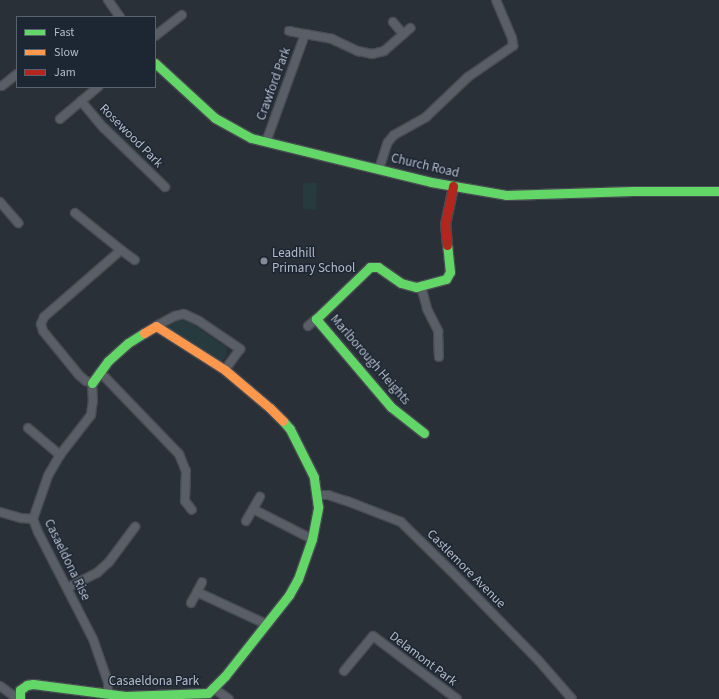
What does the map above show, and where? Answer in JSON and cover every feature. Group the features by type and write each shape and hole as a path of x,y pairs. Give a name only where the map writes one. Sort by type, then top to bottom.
{"street":[{"path":"108,0 119,16"},
{"path":"379,169 388,142 394,135 426,117 468,77 513,46 512,38 496,0"},
{"path":"156,35 182,15"},
{"path":"393,22 403,34"},
{"name":"Crawford Park","path":"289,31 332,39 358,51 372,54 384,51 410,28"},
{"name":"Crawford Park","path":"266,142 305,34"},
{"name":"Church Road","path":"156,64 197,104 215,118 251,138 453,186 496,194 516,195 633,191 719,191"},
{"path":"2,86 16,75"},
{"name":"Rosewood Park","path":"60,119 97,88"},
{"name":"Rosewood Park","path":"81,101 104,128 165,187"},
{"name":"Marlborough Heights","path":"308,326 370,267 378,267 401,283 421,286 446,278 450,272 445,224 453,186"},
{"path":"0,202 18,223"},
{"path":"75,213 135,260"},
{"path":"121,250 44,317 41,324 43,331 79,375 86,381 92,383 108,361 128,343 174,316 184,314 198,321 240,349 225,370"},
{"path":"421,286 427,309 438,331 440,340 439,357"},
{"name":"Marlborough Heights","path":"316,318 391,407 424,433"},
{"name":"Casaeldona Park","path":"19,698 19,693 23,687 33,684 125,697 208,693 289,596 298,579 312,539 318,507 314,477 304,454 290,429 270,408 225,370 156,326"},
{"path":"100,372 179,454 186,471 185,501 192,510"},
{"name":"Casaeldona Rise","path":"92,383 93,400 91,415 60,455 48,476 33,519 38,532 93,639 108,682 108,694"},
{"path":"28,428 60,455"},
{"name":"Castlemore Avenue","path":"317,495 328,495 347,501 401,522 539,661 572,699"},
{"path":"246,521 260,497"},
{"path":"253,509 312,539"},
{"path":"0,512 21,518 33,519"},
{"path":"67,588 97,573 109,562 135,527"},
{"path":"190,603 202,582"},
{"path":"197,592 266,624"},
{"name":"Delamont Park","path":"344,671 373,636 457,699"},
{"path":"0,686 19,698"},
{"path":"213,688 229,699"}],"green space":[{"path":"303,183 317,183 316,210 303,209"},
{"path":"184,318 226,347 227,355 223,360 218,361 166,328 169,321"}],"traffic: fast":[{"path":"156,64 215,118 251,138 431,182 506,195 633,191 719,191"},
{"path":"424,433 391,407 316,319 370,267 378,267 401,283 416,287 446,279 450,272 447,245"},
{"path":"92,383 108,361 128,343 144,333"},
{"path":"20,699 20,690 27,685 33,684 125,696 208,693 225,676 289,595 298,579 312,539 318,507 314,477 290,429 283,421"}],"traffic: slow":[{"path":"144,333 156,326 225,370 283,421"}],"traffic: jam":[{"path":"447,245 445,224 453,186"}],"place":[{"name":"Leadhill Primary School","path":"264,261"}]}
